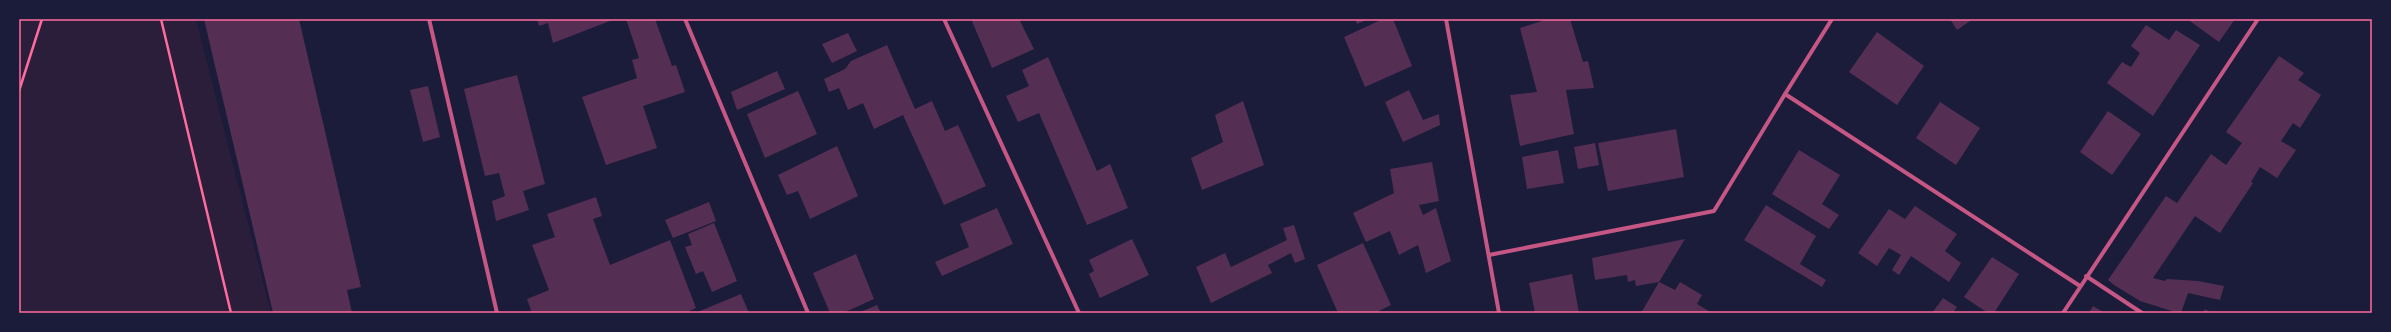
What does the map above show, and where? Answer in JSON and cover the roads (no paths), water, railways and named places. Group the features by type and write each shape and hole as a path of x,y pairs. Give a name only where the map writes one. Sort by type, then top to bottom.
{"street":[{"path":"429,19 498,313"},
{"path":"685,19 808,313"},
{"path":"944,19 1079,313"},
{"path":"1446,19 1499,313"},
{"path":"1489,255 1714,211 1832,19"},
{"path":"2064,313 2086,276 2258,19"},
{"path":"1785,94 2080,286"},
{"path":"2086,276 2142,313"}]}
